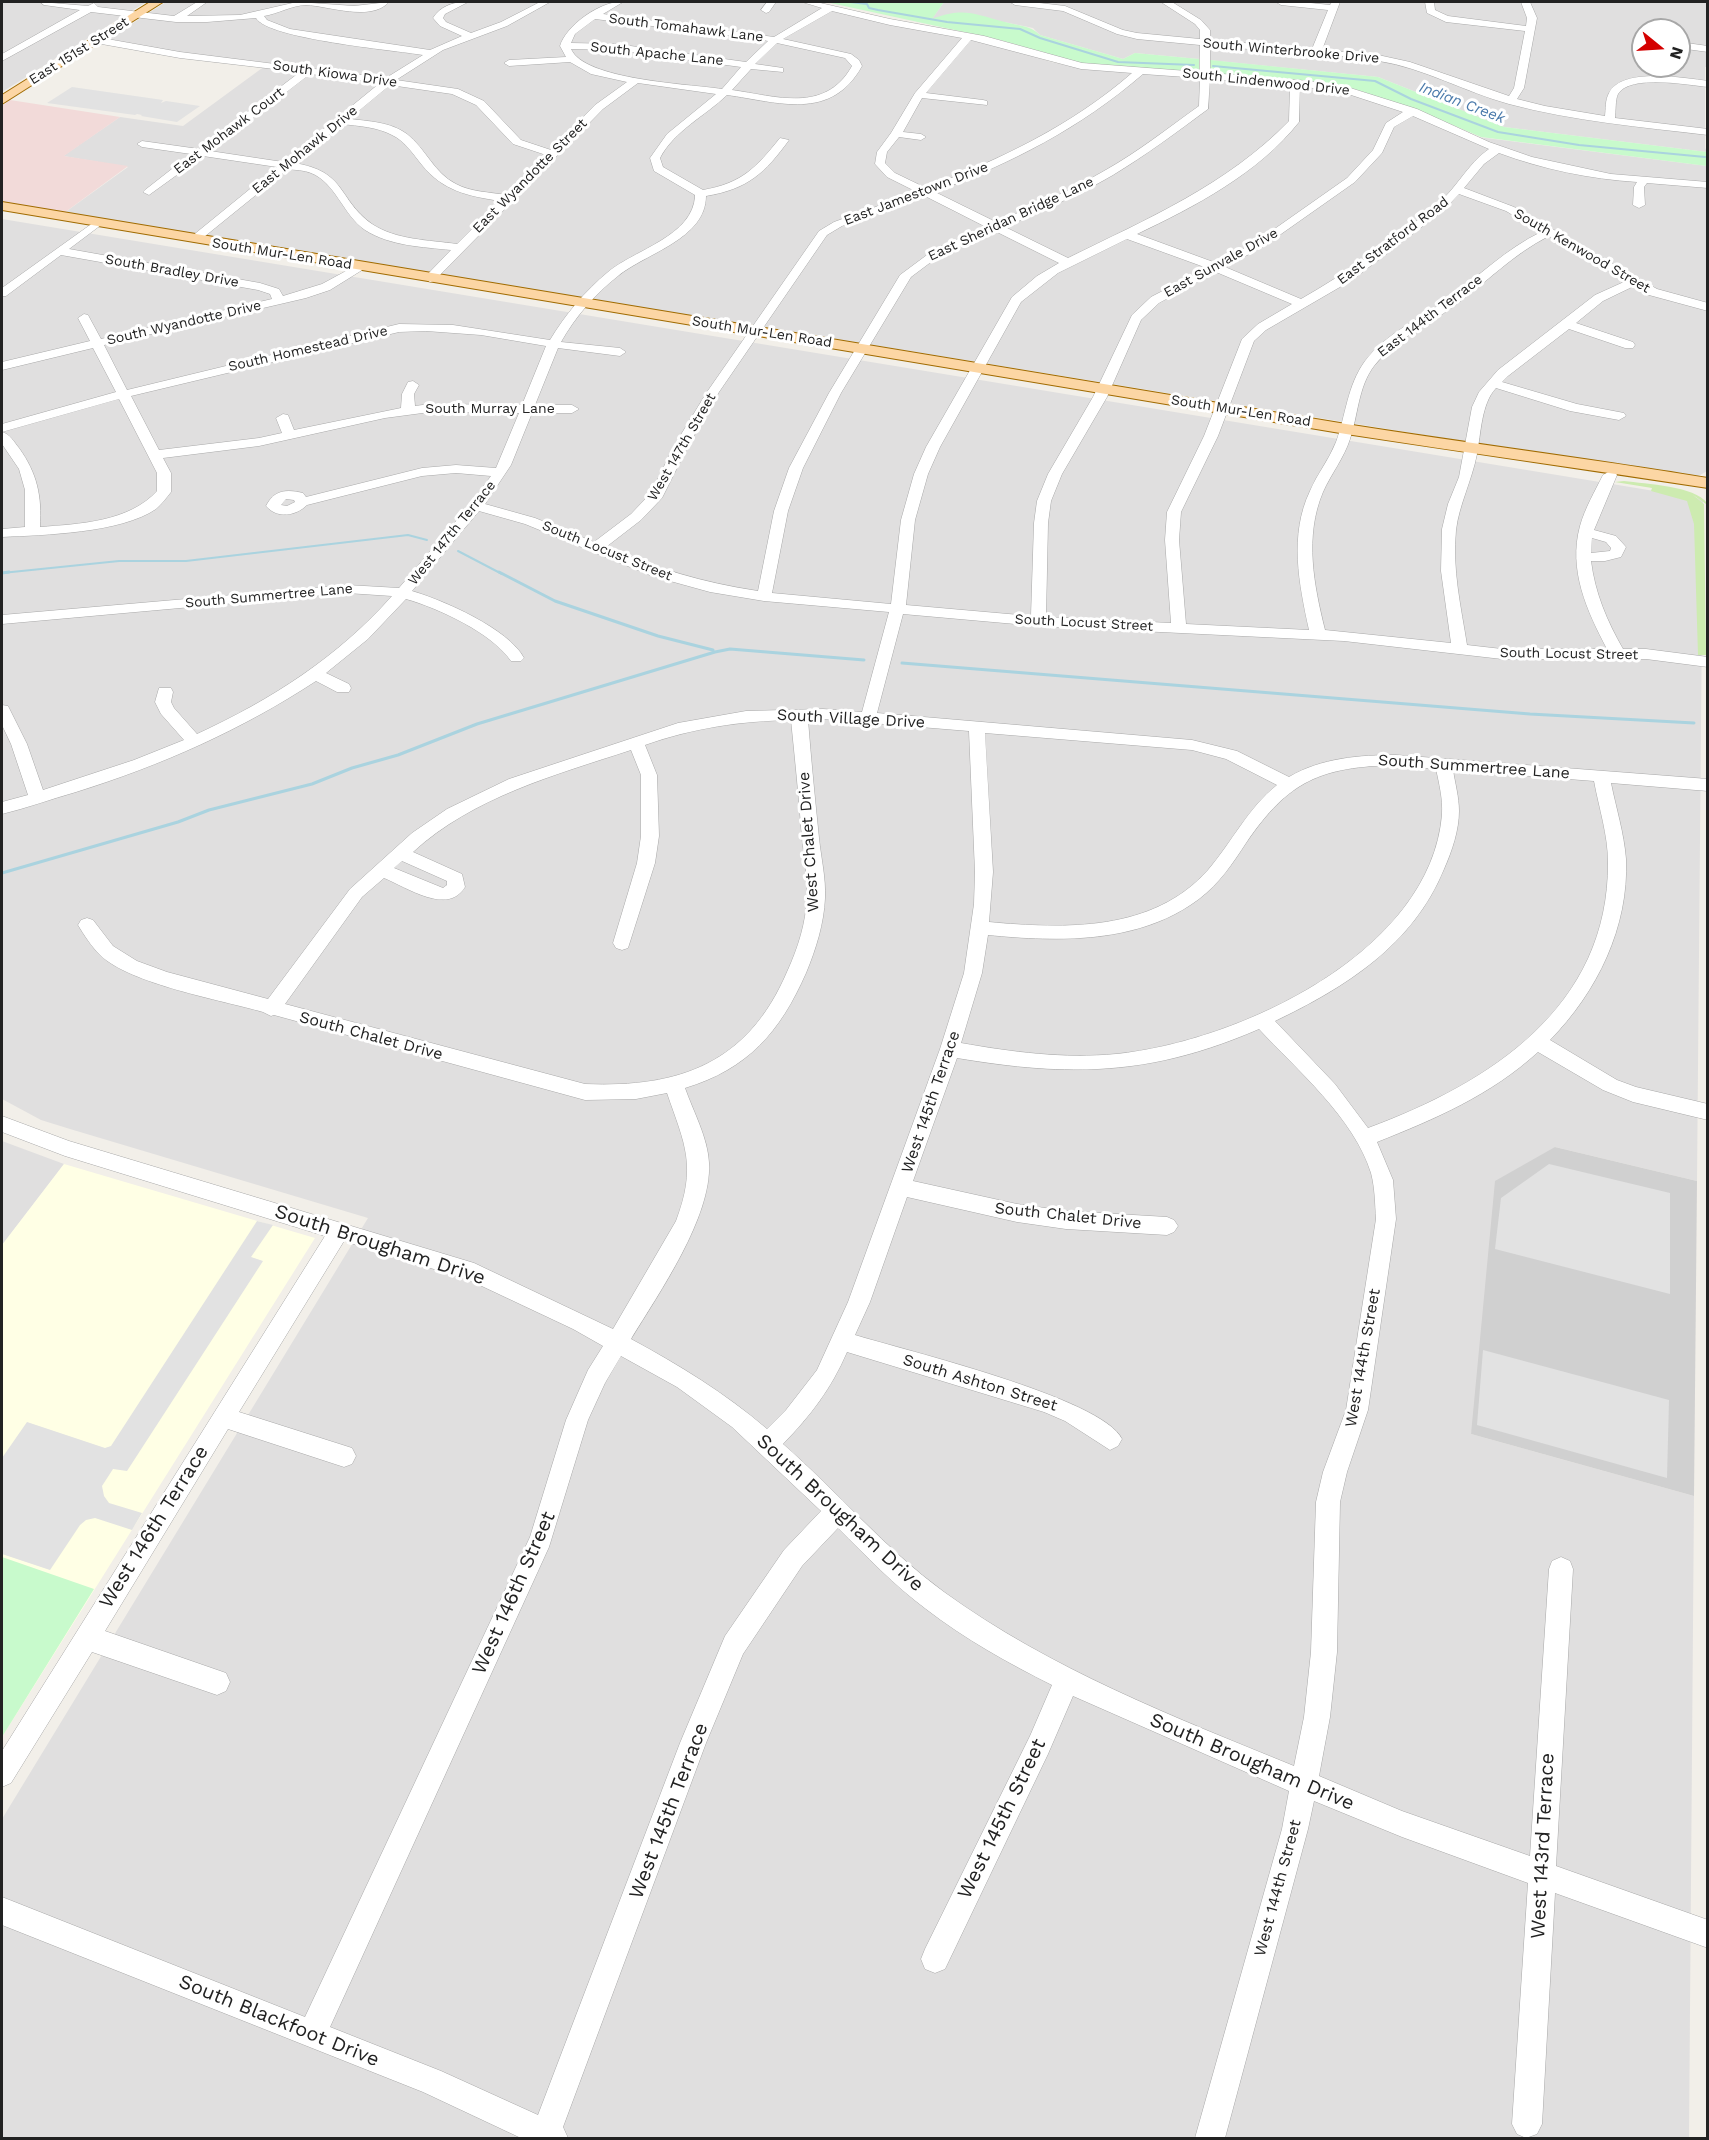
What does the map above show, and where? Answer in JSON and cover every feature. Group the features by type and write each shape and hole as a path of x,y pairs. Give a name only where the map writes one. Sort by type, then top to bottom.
{"main road":[{"name":"East 151st Street","path":"3,98 157,2"},
{"name":"South Mur-Len Road","path":"6,208 1346,429 1509,455 1553,458 1707,483"},
{"name":"South Mur-Len Road","path":"1509,455 1540,464 1707,492"}],"street":[{"path":"44,2 176,19 221,21 260,15 304,2 348,10 364,9 385,2"},
{"path":"2,58 102,2"},
{"path":"176,19 203,2"},
{"path":"463,2 445,10 438,18 443,24 470,36"},
{"name":"East Mohawk Drive","path":"195,239 389,81 432,53 515,19 546,2"},
{"path":"618,2 570,33 565,46 572,59 597,72 723,92"},
{"name":"South Lindenwood Drive","path":"807,2 890,22 969,36 1081,66 1296,83 1353,92 1413,111 1497,149 1557,167 1643,181 1707,185"},
{"name":"South Winterbrooke Drive","path":"1015,2 1065,9 1128,35 1370,57 1401,63 1511,101 1568,114 1707,132"},
{"name":"East Sheridan Bridge Lane","path":"862,349 898,286 911,270 939,250 1044,206 1107,174 1198,113 1206,101 1205,30 1166,2"},
{"path":"1281,2 1334,5 1316,52"},
{"path":"1430,2 1430,11 1446,19 1530,29"},
{"path":"1511,101 1519,88 1532,18 1526,2"},
{"path":"784,140 749,180 724,190 700,194 660,171 656,166 655,158 658,151 676,130 708,108 749,64 776,40 831,8"},
{"path":"260,15 263,22 288,32 432,53"},
{"name":"South Tomahawk Lane","path":"595,16 776,40 848,56 856,62 857,66 837,93 821,100 800,102 723,92"},
{"path":"881,30 890,22"},
{"path":"969,36 919,95 896,134 882,152 880,164 891,175 1067,262"},
{"name":"South Kiowa Drive","path":"96,40 180,56 309,70 447,89 468,95 480,103 517,142 553,153"},
{"name":"South Apache Lane","path":"565,46 616,47 780,70"},
{"path":"1691,47 1707,49"},
{"path":"1401,63 1414,54"},
{"path":"509,63 572,59"},
{"path":"1041,68 1054,60"},
{"name":"East Mohawk Court","path":"149,192 309,70"},
{"name":"East Jamestown Drive","path":"754,331 823,233 838,224 927,193 991,166 1055,132 1120,90 1140,70"},
{"path":"1610,120 1613,95 1627,83 1661,79 1707,84"},
{"name":"East Wyandotte Street","path":"430,278 599,107 636,80"},
{"path":"868,718 897,609 902,584 904,546 913,497 933,447 1016,300 1041,277 1067,262 1128,235 1201,194 1270,146 1294,122 1296,115 1293,89 1296,83"},
{"path":"919,95 983,104"},
{"name":"East Sunvale Drive","path":"1104,388 1132,325 1145,309 1164,294 1217,268 1284,228 1351,180 1378,152 1390,125 1413,111"},
{"path":"340,121 378,126 400,135 446,184 464,191 508,199"},
{"path":"896,134 921,137"},
{"path":"142,144 312,169 326,176 359,219 377,231 403,239 459,248"},
{"name":"East Stratford Road","path":"1222,408 1248,339 1255,332 1361,267 1440,208 1458,190 1479,160 1497,149"},
{"path":"1639,205 1639,186 1643,181"},
{"name":"South Kenwood Street","path":"1458,190 1498,204 1634,282 1661,295 1707,307"},
{"name":"West 147th Terrace","path":"2,808 115,774 195,742 263,708 315,674 373,626 475,506 500,472 511,453 540,367 551,345 585,303 616,271 665,243 684,229 700,210 702,201 700,194"},
{"path":"2,293 97,223"},
{"name":"East 144th Terrace","path":"1318,634 1305,567 1306,522 1317,491 1339,451 1361,376 1379,352 1456,299 1521,246 1549,232"},
{"path":"1128,235 1217,268 1302,304"},
{"name":"South Bradley Drive","path":"58,251 260,286 276,292 279,301"},
{"name":"South Wyandotte Drive","path":"2,366 279,301 326,287 361,267"},
{"path":"1460,649 1448,571 1447,548 1455,504 1466,477 1479,407 1485,392 1492,383 1599,298 1634,282"},
{"path":"2,533 114,522 148,507 158,499 166,483 164,473 84,318"},
{"path":"1567,324 1629,345"},
{"name":"South Homestead Drive","path":"2,428 124,394 399,328 444,327 551,345 620,352"},
{"name":"West 147th Street","path":"595,548 636,517 657,495 695,421 754,331"},
{"path":"764,597 785,495 815,429 862,349"},
{"path":"1492,383 1583,410 1620,416"},
{"name":"South Murray Lane","path":"408,411 408,394 413,385"},
{"path":"1038,621 1041,523 1044,501 1055,474 1104,388"},
{"name":"South Murray Lane","path":"155,455 290,436 408,411 451,408 573,410"},
{"path":"1179,628 1172,540 1174,512 1222,408"},
{"path":"283,418 290,436"},
{"path":"2,436 19,455 32,480 35,506 32,531"},
{"path":"302,502 422,472 456,469 500,472"},
{"path":"1610,475 1586,532 1583,568 1596,616 1617,653"},
{"name":"South Locust Street","path":"475,506 530,520 657,573 687,583 764,597 1038,621 1318,634 1531,655 1617,653 1707,662"},
{"path":"1584,557 1605,557 1616,554 1619,546 1611,539 1586,532"},
{"name":"South Summertree Lane","path":"2,620 347,589 374,589 403,593 442,605 497,639 509,648 516,658"},
{"path":"315,674 343,688"},
{"path":"165,692 163,702 167,710 195,742"},
{"path":"2,710 19,744 37,798"},
{"name":"South Village Drive","path":"271,1009 356,893 433,826 482,798 545,771 678,728 719,719 799,714 1192,745 1231,754 1288,783"},
{"name":"West Chalet Drive","path":"673,1083 712,1070 751,1044 782,1006 809,944 816,895 799,714"},
{"name":"West 145th Terrace","path":"768,1444 818,1388 843,1341 950,1049 973,973 980,928 984,872 977,727"},
{"path":"622,942 644,871 650,837 649,775 636,742"},
{"name":"South Summertree Lane","path":"980,928 1051,934 1098,930 1149,917 1174,906 1209,880 1268,802 1288,783 1322,769 1347,763 1396,760 1707,785"},
{"path":"950,1049 1045,1062 1105,1062 1172,1052 1209,1042 1319,993 1353,972 1402,927 1432,879 1442,854 1450,818 1443,763"},
{"path":"1364,1138 1419,1117 1473,1090 1507,1068 1537,1042 1576,997 1596,962 1611,919 1616,893 1617,862 1613,830 1601,777"},
{"path":"381,870 436,894 448,894 456,887 456,878 400,853"},
{"name":"South Chalet Drive","path":"87,925 107,951 130,966 271,1009 572,1090 611,1093 644,1090 673,1083"},
{"name":"West 144th Street","path":"1210,2139 1295,1829 1304,1785 1317,1717 1324,1652 1328,1502 1335,1472 1357,1410 1386,1219 1386,1199 1382,1177 1364,1138 1345,1110 1262,1020"},
{"path":"1537,1042 1610,1085 1633,1094 1707,1112"},
{"name":"West 146th Street","path":"312,2034 542,1539 577,1420 596,1377 686,1223 693,1204 699,1164 696,1147 673,1083"},
{"name":"South Brougham Drive","path":"2,1124 65,1148 474,1272 617,1341 685,1380 740,1420 768,1444 891,1564 934,1600 1020,1656 1110,1701 1304,1785 1541,1876 1707,1935"},
{"name":"South Chalet Drive","path":"901,1187 1017,1213 1066,1220 1167,1226"},
{"name":"West 146th Terrace","path":"2,1774 339,1231"},
{"name":"South Ashton Street","path":"843,1341 1047,1403 1073,1414 1110,1439"},
{"path":"222,1417 344,1456"},
{"name":"West 145th Terrace","path":"549,2137 693,1743 734,1645 788,1565 837,1512"},
{"name":"West 143rd Terrace","path":"1527,2124 1560,1569"},
{"path":"86,1637 217,1682"},
{"name":"West 145th Street","path":"935,1959 1039,1745 1067,1679"},
{"name":"South Blackfoot Drive","path":"2,1911 431,2081 549,2137"}],"shaded area":[{"path":"2,2 146,2 2,92"},
{"path":"166,2 799,2 851,15 967,38 1080,68 1320,87 1373,100 1462,135 1707,166 1707,471 1697,477 1473,443 64,213 128,167 63,156 120,117 183,126 269,63 206,57 108,39"},
{"path":"944,2 1162,2 1196,23 1203,33 1199,59 1135,53 1123,59 1040,35 1033,28 1004,22 931,20"},
{"path":"1171,2 1707,2 1708,67 1705,67 1705,148 1707,152 1504,127 1378,77 1208,60 1209,28"},
{"path":"72,87 163,100 161,103 166,101 200,106 177,122 137,114 47,103"},
{"path":"10,100 120,117 64,156 128,166 64,213 2,202 2,106"},
{"path":"2,219 1703,499 1697,1181 1555,1147 1471,1434 1694,1496 1689,2138 2,2138 2,1819 368,1218 41,1120 2,1099"},
{"path":"2,1141 64,1164 2,1245"},
{"path":"1555,1147 1697,1181 1694,1496 1471,1434 1495,1181"},
{"path":"64,1164 315,1238 2,1737 2,1245"},
{"path":"1549,1164 1670,1193 1670,1294 1495,1249 1501,1198"},
{"path":"257,1221 273,1225 251,1257 263,1261 127,1471 113,1469 102,1486 104,1496 109,1503 142,1513 132,1530 95,1518 86,1520 80,1525 50,1570 2,1554 2,1458 27,1422 105,1448 111,1446"},
{"path":"1483,1350 1669,1400 1667,1478 1477,1425"}],"green space":[{"path":"826,2 944,2 932,19 953,13 977,14 1123,59 1135,53 1199,59 1199,70 1196,72 1081,63 996,39"},
{"path":"1210,60 1378,77 1504,127 1707,152 1707,166 1481,137 1417,110 1351,88 1211,73"},
{"path":"1624,481 1681,489 1701,497 1707,503 1707,650 1706,504 1693,495 1704,504 1706,655 1698,655 1694,524 1687,501 1651,491 1652,488 1615,482"},
{"path":"2,1557 94,1589 2,1737"}],"waterway":[{"name":"Indian Creek","path":"850,2 867,4 869,8 878,10 947,22 1020,29 1040,38 1118,62 1194,65"},
{"name":"Indian Creek","path":"1213,66 1375,81 1411,99 1498,132 1579,145 1705,157"},
{"path":"9,572 2,573 119,561 186,561 408,535 427,540"},
{"path":"458,551 502,574"},
{"path":"499,572 555,601 658,636 713,650"},
{"path":"2,873 178,822 209,810 312,784 352,768 398,755 477,724 715,652 730,649 864,660"},
{"path":"902,663 1530,714 1694,723"}]}
